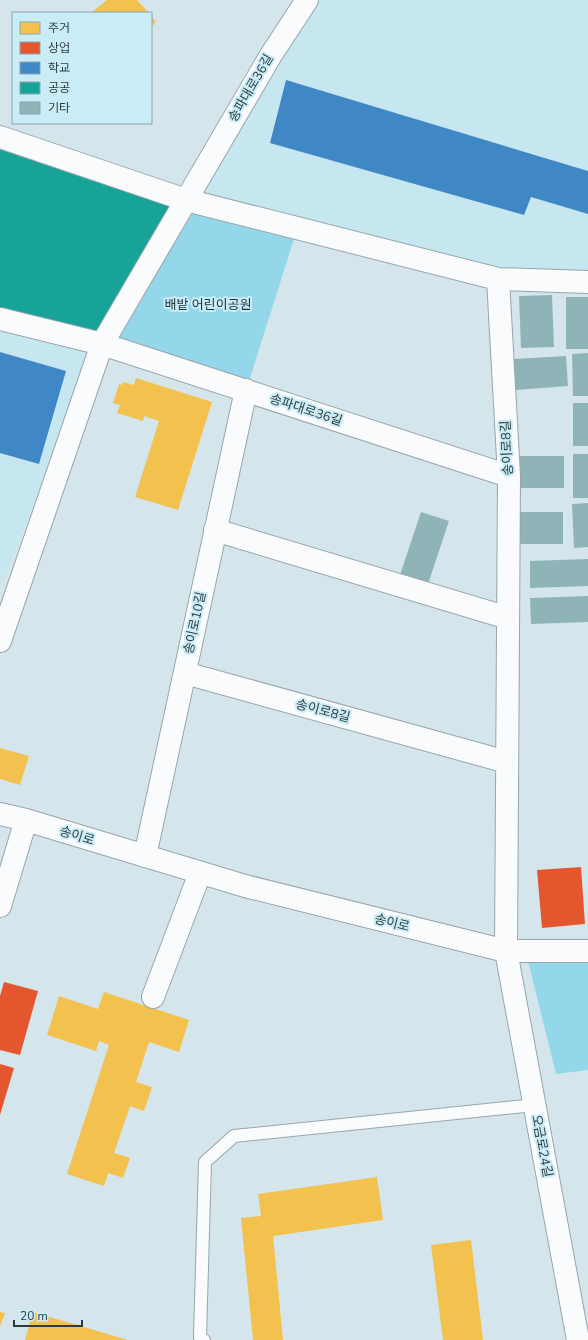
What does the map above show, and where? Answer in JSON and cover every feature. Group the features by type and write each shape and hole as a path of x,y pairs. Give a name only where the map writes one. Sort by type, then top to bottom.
{"street":[{"name":"송파대로36길","path":"0,641 102,344 270,55 307,0"},
{"path":"0,137 186,200 498,279 588,282"},
{"name":"송이로8길","path":"498,279 509,476 506,951"},
{"name":"송파대로36길","path":"0,319 102,344 509,476"},
{"name":"송이로10길","path":"145,856 246,390"},
{"path":"215,530 508,618"},
{"name":"송이로8길","path":"185,673 507,762"},
{"name":"송이로","path":"0,814 26,820 245,886 506,951 588,951"},
{"path":"0,906 26,820"},
{"path":"153,997 200,873"},
{"name":"오금로24길","path":"506,951 578,1340"}],"lane":[{"path":"204,1340 200,1337 205,1162 234,1136 535,1105"}],"shaded area":[{"path":"320,0 588,0 588,275 499,272 198,193"},
{"path":"0,327 96,350 0,588"}],"green space":[{"name":"배밭 어린이공원","path":"195,210 295,236 249,381 113,341"},
{"path":"588,960 588,1070 556,1074 528,961"}],"building: 주거":[{"path":"107,0 137,0 148,12 92,12"},
{"path":"152,17 156,22 152,26"},
{"path":"136,378 212,402 178,510 135,497 159,421 144,416 143,421 117,413 120,405 113,403 119,384 122,385 123,382 134,385"},
{"path":"0,748 29,756 20,785 0,779"},
{"path":"104,992 189,1020 179,1052 149,1042 136,1082 152,1087 144,1111 130,1106 114,1153 130,1158 123,1178 108,1173 104,1186 67,1174 109,1045 99,1041 96,1051 47,1035 59,996 98,1009"},
{"path":"377,1177 383,1220 273,1236 283,1340 253,1340 241,1218 261,1216 258,1194"},
{"path":"471,1240 483,1340 443,1340 431,1245"},
{"path":"0,1312 5,1313 0,1326"},
{"path":"33,1312 128,1340 25,1340"}],"building: 상업":[{"path":"581,867 585,924 542,928 537,870"},
{"path":"4,982 38,991 20,1055 0,1050 0,996"},
{"path":"0,1064 14,1068 0,1115"}],"building: 학교":[{"path":"286,80 588,171 588,214 531,197 524,215 270,143"},
{"path":"0,352 66,371 39,464 0,453"}],"building: 공공":[{"path":"0,146 175,203 97,336 0,312"}],"building: 기타":[{"path":"552,295 554,347 521,348 519,296"},
{"path":"566,297 588,297 588,349 566,349"},
{"path":"588,353 588,396 573,396 572,354"},
{"path":"566,356 568,386 515,390 513,359"},
{"path":"573,403 588,403 588,446 573,446"},
{"path":"573,454 588,454 588,498 573,498"},
{"path":"518,456 564,456 564,488 518,488"},
{"path":"588,503 588,547 574,548 572,504"},
{"path":"421,512 449,521 428,584 400,575"},
{"path":"519,512 563,512 563,544 519,544"},
{"path":"588,559 588,586 530,588 530,561"},
{"path":"588,596 588,622 531,624 530,598"}]}
